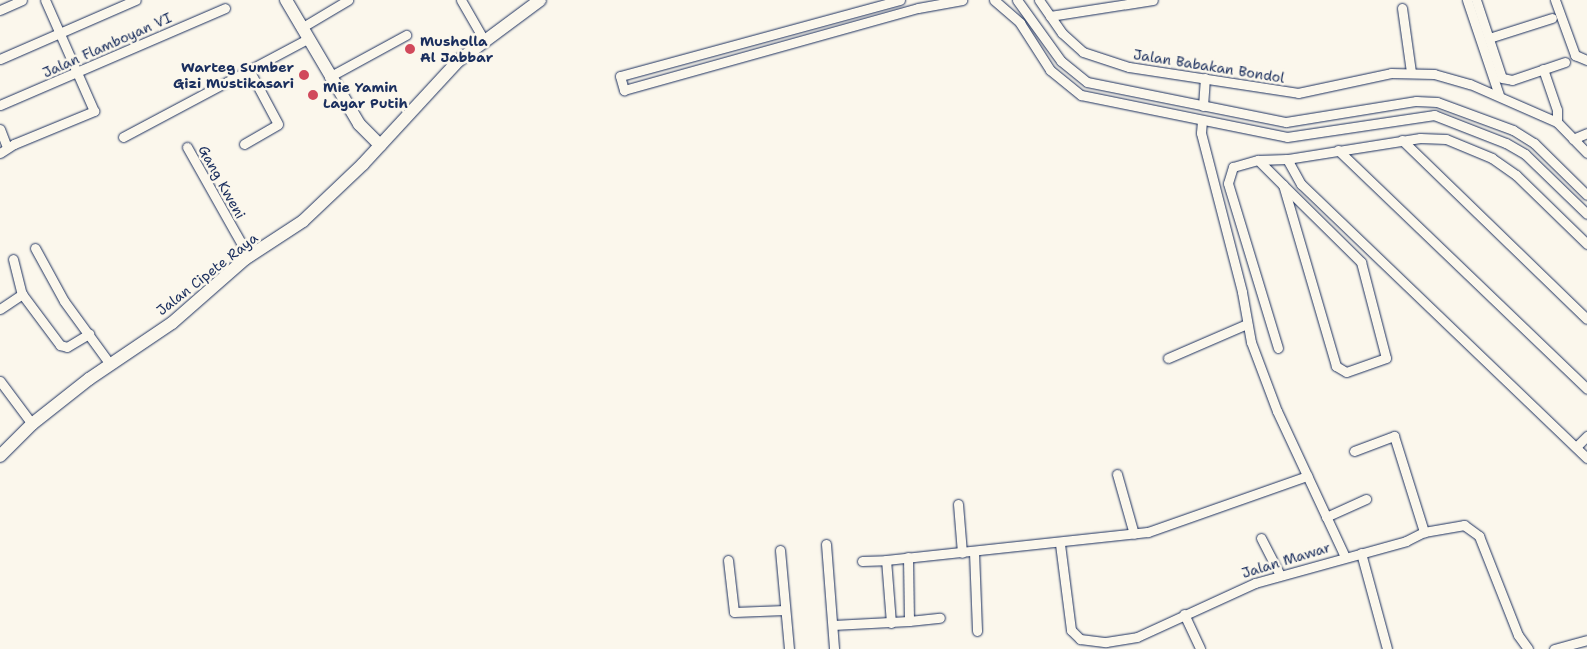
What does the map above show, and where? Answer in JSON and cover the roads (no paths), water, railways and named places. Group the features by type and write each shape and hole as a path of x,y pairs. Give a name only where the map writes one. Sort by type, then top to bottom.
{"main road":[{"path":"286,0 329,77 359,124 380,145"},
{"name":"Jalan Cipete Raya","path":"0,456 32,424 110,364 183,315 249,257 320,206 380,145 445,74 484,40 540,0"}],"street":[{"path":"0,10 22,0"},
{"path":"0,129 4,150 94,111 45,0"},
{"path":"0,60 136,0"},
{"path":"123,136 249,70 304,34 348,0"},
{"path":"461,0 484,40"},
{"path":"900,0 620,76 624,90 917,4 962,0"},
{"path":"994,0 1020,23 1050,70 1075,92 1202,121 1287,136 1408,117 1434,116 1506,143 1525,154 1587,214"},
{"path":"1017,0 1061,61 1087,82 1286,122 1406,103 1437,102 1513,130 1534,143 1587,194"},
{"name":"Jalan Babakan Bondol","path":"1039,0 1050,16 1083,52 1129,67 1298,94 1361,78 1411,72 1450,77 1499,95 1557,122 1587,153"},
{"path":"1050,16 1153,0"},
{"path":"1467,0 1499,95"},
{"path":"1476,0 1502,78 1512,80 1565,62"},
{"path":"1555,0 1575,55 1587,60"},
{"name":"Jalan Flamboyan VI","path":"0,105 77,74 225,8"},
{"path":"1402,8 1411,72"},
{"path":"1488,38 1552,18"},
{"path":"329,77 406,35"},
{"path":"1544,69 1557,110 1557,122"},
{"path":"244,144 278,124 249,70"},
{"path":"1203,106 1205,78"},
{"path":"1406,103 1408,117"},
{"path":"1202,121 1201,133 1242,292 1247,324 1261,371 1345,557"},
{"path":"1573,139 1587,133"},
{"path":"1278,348 1228,183 1233,167 1258,160 1287,159 1402,140 1446,139 1492,158 1516,176 1587,244"},
{"path":"1402,140 1587,319"},
{"name":"Gang Kweni","path":"186,147 249,257"},
{"path":"1338,150 1587,389"},
{"path":"1287,159 1301,184 1587,458"},
{"path":"1258,160 1361,262 1386,358 1340,372 1283,185"},
{"path":"1563,191 1573,181"},
{"path":"35,248 110,364"},
{"path":"1361,262 1371,252"},
{"path":"13,259 22,294 61,347 89,334"},
{"path":"0,309 22,294"},
{"path":"1168,358 1247,324"},
{"path":"0,381 32,424"},
{"path":"1354,451 1394,436 1424,532"},
{"path":"1576,447 1587,436"},
{"path":"1117,474 1134,534"},
{"path":"862,561 1060,544 1134,534 1197,517 1307,476"},
{"path":"1326,517 1366,499"},
{"path":"958,504 962,553"},
{"name":"Jalan Mawar","path":"1060,544 1071,630 1080,639 1122,641 1233,591 1280,575 1406,541 1424,532 1472,527 1528,649"},
{"path":"1261,538 1280,575"},
{"path":"826,544 834,649"},
{"path":"780,550 789,649"},
{"path":"974,552 977,632"},
{"path":"1361,553 1387,649"},
{"path":"908,557 909,621"},
{"path":"728,560 734,612 785,610"},
{"path":"886,560 891,623"},
{"path":"1184,614 1200,649"},
{"path":"833,625 891,623 940,618"},
{"path":"1554,649 1587,640"}],"place":[{"name":"Musholla Al Jabbar","path":"410,49"},
{"name":"Warteg Sumber Gizi Mustikasari","path":"304,75"},
{"name":"Mie Yamin Layar Putih","path":"313,95"}]}
